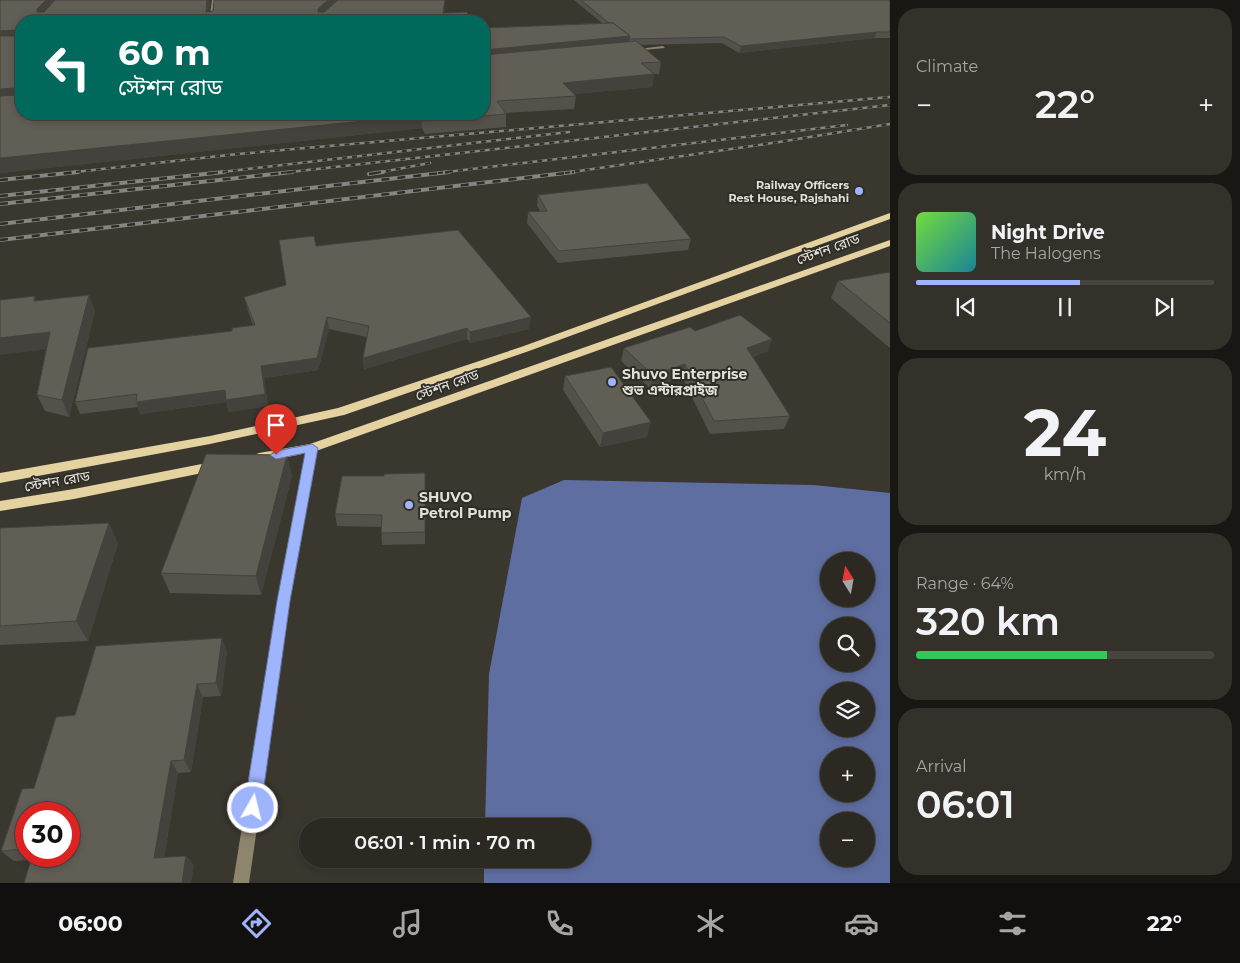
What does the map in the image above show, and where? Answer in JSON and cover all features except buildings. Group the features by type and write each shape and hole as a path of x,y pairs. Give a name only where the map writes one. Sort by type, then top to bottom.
{"main road":[{"name":"স্টেশন রোড","path":"0,478 210,440 340,412 525,349 890,216"},
{"name":"স্টেশন রোড","path":"246,461 312,448 890,243"},
{"name":"স্টেশন রোড","path":"0,506 74,494 226,464"}],"street":[{"path":"212,15 214,0"},
{"path":"621,52 663,47"},
{"path":"242,883 284,601 312,448"}],"water":[{"path":"564,480 814,485 890,493 890,883 484,883 484,868 591,868 591,818 485,818 489,674 522,498"}],"railway":[{"path":"66,173 238,154 890,97"},
{"path":"281,173 890,105"},
{"path":"565,173 890,124"},
{"path":"438,173 847,125"},
{"path":"213,173 569,132"},
{"path":"376,173 430,163"},
{"path":"0,180 78,172"},
{"path":"0,196 224,172"},
{"path":"0,204 292,172"},
{"path":"376,173 383,172"},
{"path":"0,224 449,172"},
{"path":"0,240 574,172"},
{"path":"369,174 376,173"}],"place":[{"name":"Railway Officers Rest House, Rajshahi","path":"859,191"},
{"name":"Shuvo Enterprise শুভ এন্টারপ্রাইজ","path":"612,382"},
{"name":"SHUVO Petrol Pump","path":"409,505"}],"route":[{"path":"253,808 284,601 312,448 276,455"}]}
